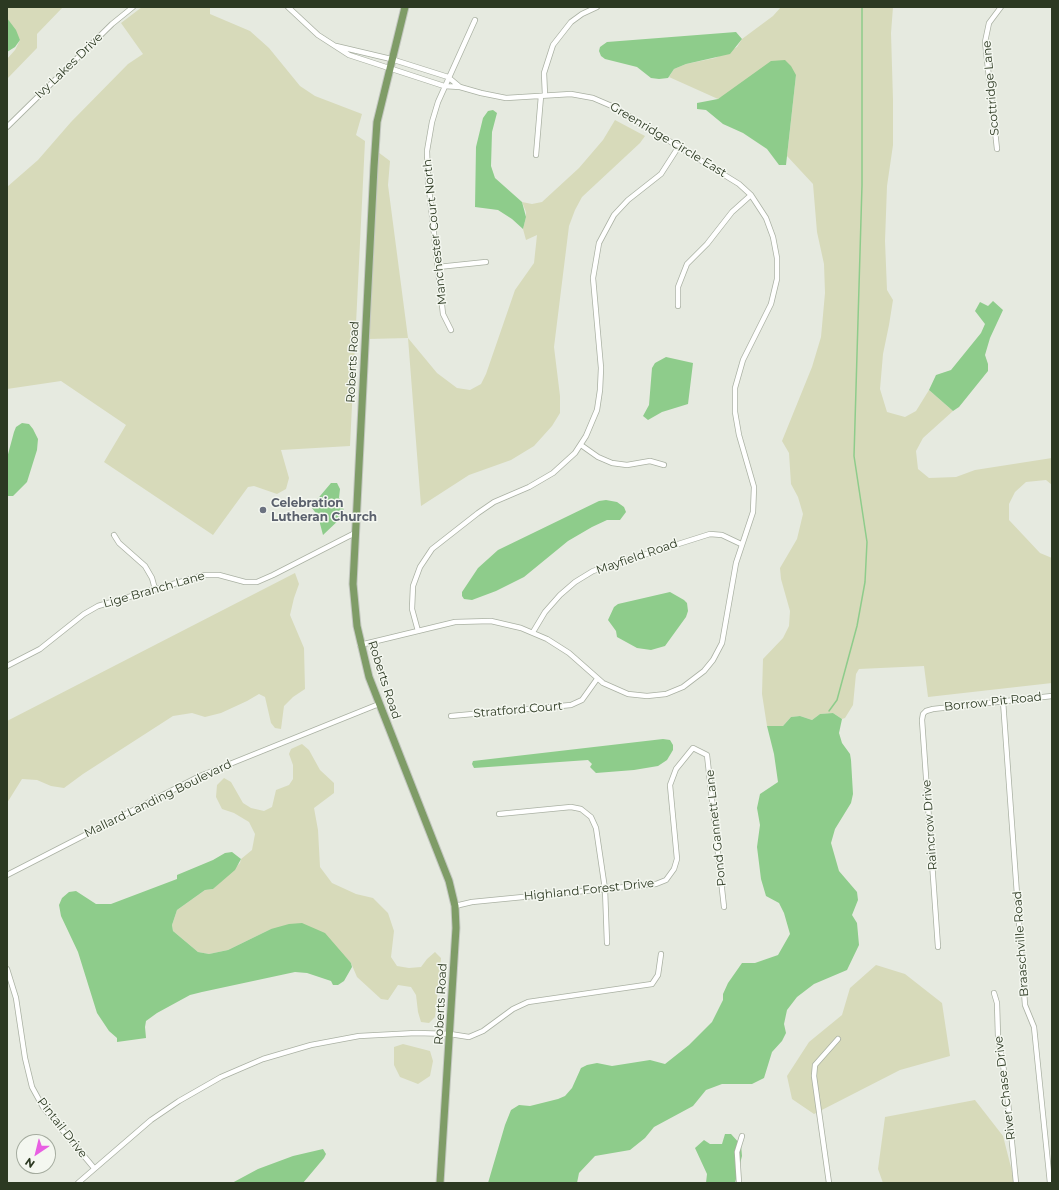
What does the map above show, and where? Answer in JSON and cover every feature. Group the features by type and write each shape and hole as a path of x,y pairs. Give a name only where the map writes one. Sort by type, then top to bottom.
{"main road":[{"name":"Roberts Road","path":"405,7 377,122 353,591 360,646 379,704 449,881 455,906 456,928 440,1183"}],"street":[{"name":"Ivy Lakes Drive","path":"7,127 112,24 133,7"},
{"path":"288,7 313,31 332,45 349,55 389,68"},
{"path":"536,155 544,73 553,45 571,22 582,14 598,7"},
{"name":"Scottridge Lane","path":"997,149 985,42 989,23 1001,7"},
{"name":"Manchester Court North","path":"451,330 443,314 428,180 427,151 432,122 444,86 475,20"},
{"path":"332,45 392,59"},
{"name":"Greenridge Circle East","path":"392,59 448,77 460,87"},
{"name":"Greenridge Circle East","path":"360,646 455,622 476,620 505,623 533,632 569,653 597,679 619,691 647,696 675,691 691,683 700,675 713,660 722,643 732,581 741,544 753,512 755,497 754,488 739,435 735,400 736,381 742,360 771,304 776,286 778,265 771,230 762,212 751,196 729,176 604,102 577,95 543,95 506,98 481,94 460,87 444,86 389,68"},
{"path":"418,631 412,608 413,586 420,567 432,549 478,512 494,502 529,487 553,473 581,445 593,422 600,390 601,368 593,278 599,243 608,225 621,208 661,174 679,146"},
{"path":"678,306 680,280 687,264 707,244 732,212 751,196"},
{"path":"438,267 486,262"},
{"path":"581,445 598,457 612,463 627,465 650,461 664,465"},
{"name":"Lige Branch Lane","path":"7,666 40,649 88,611 155,589 211,574 245,582 256,582 269,577 355,533"},
{"name":"Mayfield Road","path":"533,632 545,612 560,595 575,582 593,571 710,534 722,535 741,544"},
{"path":"114,535 119,543 145,566 152,578 155,589"},
{"name":"Stratford Court","path":"451,716 571,705 582,700 597,679"},
{"name":"Borrow Pit Road","path":"933,709 1052,696"},
{"name":"Braaschville Road","path":"1003,701 1025,1005 1034,1027 1050,1183"},
{"name":"Mallard Landing Boulevard","path":"7,875 200,776 379,704"},
{"name":"Raincrow Drive","path":"933,709 926,711 922,720 938,947"},
{"name":"Highland Forest Drive","path":"455,906 472,902 656,884 666,880 671,875 677,859 670,792 672,777 681,761 693,748 702,752"},
{"name":"Pond Gannett Lane","path":"702,752 708,755 724,907"},
{"path":"499,814 571,807 586,812 591,817 596,828 605,889 607,943"},
{"path":"78,1183 151,1120 221,1077 263,1059 311,1045 359,1036 392,1033 450,1034 469,1037 477,1035 512,1009 528,1002 648,985 657,978 661,954"},
{"name":"Pintail Drive","path":"7,969 15,993 25,1058 32,1087 43,1107 94,1168"},
{"name":"River Chase Drive","path":"994,993 997,1003 998,1037 1006,1082 1016,1183"},
{"path":"829,1183 814,1076 815,1065 838,1039"},
{"path":"739,1183 737,1152 742,1136"}],"shaded area":[{"path":"7,7 63,7 37,34 37,48 7,79 7,59 15,50 20,40 7,18"},
{"path":"142,7 210,7 210,14 250,31 269,48 300,86 315,96 362,114 356,135 365,141 350,446 281,450 289,478 286,489 277,494 254,486 248,487 213,535 104,462 126,425 61,381 7,389 7,187 38,160 71,122 128,64 143,54 121,23"},
{"path":"781,7 893,7 891,33 893,145 887,186 885,241 887,290 893,300 883,354 880,389 887,412 905,417 916,411 929,390 953,411 923,438 916,451 918,469 929,478 956,477 975,470 1052,458 1052,485 1046,480 1026,482 1015,492 1009,504 1009,520 1040,553 1052,558 1052,683 928,697 924,666 859,669 856,674 853,705 845,718 842,719 833,713 820,714 812,720 800,716 791,717 783,726 767,726 762,694 763,659 783,638 789,626 790,611 781,579 780,568 797,539 803,514 798,497 791,484 789,453 782,441 812,367 821,337 825,293 824,264 817,232 813,184 787,156 796,75 728,94 718,99 669,77 674,69 686,64 715,58 737,47 742,39 773,16"},
{"path":"7,18 16,30 20,40 15,47 7,52"},
{"path":"736,32 742,39 730,54 686,64 674,69 668,78 651,78 637,67 605,59 601,56 599,51 600,47 607,42"},
{"path":"785,60 791,66 796,75 786,165 779,165 767,149 743,133 723,124 706,110 697,109 697,103 718,99 771,61"},
{"path":"493,110 497,113 492,132 491,166 495,178 522,202 526,217 523,229 512,219 498,210 475,207 476,147 483,118 488,111"},
{"path":"615,120 645,136 640,143 582,197 569,226 554,347 560,396 560,413 552,426 534,446 511,460 469,475 421,506 408,338 437,373 457,388 470,390 481,384 486,374 515,290 534,263 537,235 526,240 523,229 526,212 522,202 532,204 542,202 579,168 603,140"},
{"path":"378,152 390,161 388,185 408,338 368,339"},
{"path":"993,301 1003,310 990,338 985,355 988,364 988,371 959,407 953,411 929,390 936,375 951,370 981,333 985,324 975,311 980,302 988,306"},
{"path":"666,357 693,363 688,404 662,412 648,420 643,416 649,405 652,368 655,363"},
{"path":"22,423 29,424 33,429 38,439 37,450 27,482 13,496 7,496 7,458 16,427"},
{"path":"331,483 337,483 340,489 339,498 342,500 344,512 342,517 323,535 318,516 312,508 315,502"},
{"path":"606,500 617,502 624,507 626,512 620,520 607,520 568,541 524,577 496,591 472,600 464,599 462,592 478,568 498,550 599,501"},
{"path":"295,573 299,584 290,615 304,648 305,689 293,697 284,706 281,729 275,728 271,723 265,697 259,694 221,713 205,717 192,713 173,716 83,774 64,788 51,786 37,780 22,779 7,803 7,721"},
{"path":"670,592 687,603 688,611 686,617 665,646 651,650 637,648 617,637 616,631 608,620 614,607 618,604"},
{"path":"833,713 842,719 839,733 842,743 850,754 853,794 851,803 835,829 831,843 839,871 857,892 858,900 852,915 857,923 859,945 847,970 814,984 797,997 787,1010 784,1024 786,1033 782,1041 772,1052 764,1078 752,1084 722,1084 706,1090 693,1106 654,1127 645,1138 630,1150 595,1156 579,1173 577,1183 488,1183 505,1125 511,1110 519,1105 530,1106 565,1096 572,1088 581,1068 587,1065 597,1063 612,1066 650,1060 665,1064 689,1045 712,1022 723,1000 723,994 728,983 742,963 755,963 778,955 790,934 784,913 779,903 766,896 761,879 757,847 760,825 757,808 760,794 778,782 774,754 767,726 783,726 791,717 800,716 812,720 820,714"},
{"path":"663,739 670,740 673,745 673,750 667,760 658,766 634,770 596,773 590,767 592,764 588,760 474,768 472,764 473,761"},
{"path":"302,744 309,750 320,770 334,783 334,793 314,808 318,830 320,867 332,883 356,894 373,898 388,913 394,931 391,957 397,966 409,968 421,967 435,952 441,958 435,1017 429,1023 421,1022 416,995 411,987 398,985 388,1000 381,999 357,977 351,963 341,953 271,929 228,950 209,954 198,952 173,931 172,925 177,910 205,890 213,889 240,863 241,859 252,850 255,834 249,822 234,813 222,809 216,797 217,785 224,778 231,782 243,803 251,808 264,811 272,807 276,790 289,785 293,779 293,765 289,754 291,749"},
{"path":"232,852 241,859 235,870 213,889 205,890 177,910 172,925 173,931 198,952 209,954 228,950 271,929 289,924 302,923 325,933 351,963 352,967 344,981 338,985 333,985 331,981 307,973 295,972 190,995 157,1013 146,1021 146,1038 117,1042 117,1038 109,1031 97,1013 78,952 61,916 59,905 62,898 69,892 76,891 96,904 111,904 177,879 177,875 213,860 225,853"},
{"path":"876,965 905,974 942,1003 950,1056 900,1070 814,1114 792,1099 787,1076 809,1042 842,1015 850,988"},
{"path":"403,1044 430,1051 433,1061 430,1076 418,1084 400,1077 394,1065 394,1047"},
{"path":"975,1100 1003,1136 1015,1183 883,1183 878,1169 885,1117"},
{"path":"725,1134 731,1134 741,1145 742,1156 735,1183 706,1183 707,1174 695,1148 704,1140 710,1144 722,1144"},
{"path":"323,1149 326,1154 324,1158 303,1183 232,1183 258,1169 293,1156"}],"waterway":[{"path":"829,711 837,700 857,626 865,582 867,542 854,456 862,185 862,7"}],"place":[{"name":"Celebration Lutheran Church","path":"263,510"}]}
